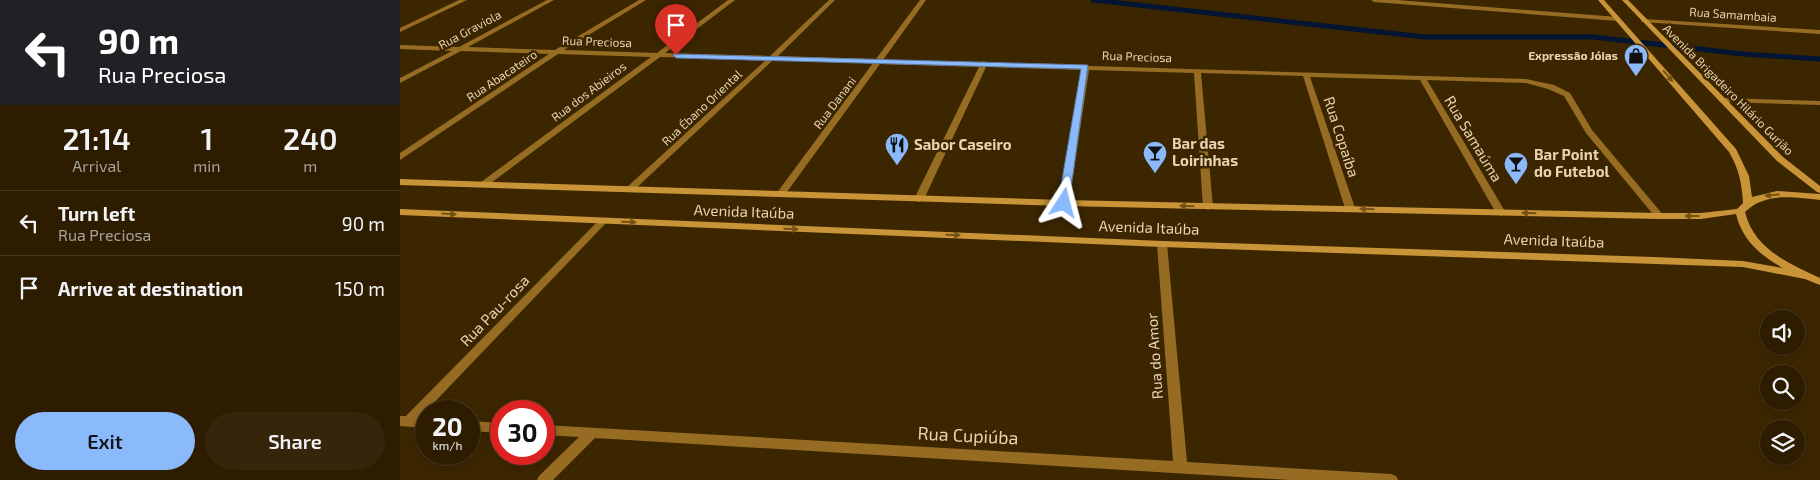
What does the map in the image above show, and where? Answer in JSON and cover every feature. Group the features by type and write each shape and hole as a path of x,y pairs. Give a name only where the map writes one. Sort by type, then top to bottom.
{"street":[{"path":"400,30 464,0"},
{"name":"Rua Graviola","path":"400,81 551,0"},
{"name":"Rua Abacateiro","path":"400,157 556,52 643,0"},
{"name":"Rua dos Abieiros","path":"484,184 732,0"},
{"name":"Rua Ébano Oriental","path":"630,189 774,57 832,0"},
{"name":"Rua Danani","path":"781,194 881,60 923,0"},
{"path":"1374,0 1618,19"},
{"path":"1602,0 1733,151 1742,166 1748,183 1741,224 1753,241 1775,258 1820,282"},
{"name":"Avenida Brigadeiro Hilário Gurjão","path":"1625,0 1780,159 1820,190"},
{"name":"Rua Samambaia","path":"1644,21 1820,32"},
{"name":"Rua Preciosa","path":"400,47 984,63 1540,83 1567,95 1589,131 1659,216"},
{"path":"919,198 984,63"},
{"path":"1064,203 1086,67"},
{"path":"1197,71 1208,207"},
{"name":"Rua Copaíba","path":"1306,74 1350,208"},
{"name":"Rua Samaúma","path":"1422,78 1501,213"},
{"path":"1722,100 1820,103"},
{"name":"Avenida Itaúba","path":"400,182 1208,207 1350,208 1659,216 1701,216 1743,207 1759,197 1775,194 1820,197"},
{"name":"Avenida Itaúba","path":"400,212 1162,244 1743,264 1806,276"},
{"name":"Rua Pau-rosa","path":"405,421 603,221"},
{"name":"Rua do Amor","path":"1162,244 1180,466"},
{"name":"Rua Cupiúba","path":"555,431 1180,466 1391,480"},
{"path":"544,480 591,434"}],"waterway":[{"path":"1093,0 1425,37 1593,37 1743,54 1820,59"}],"place":[{"name":"Expressão Jóias","path":"1636,77"},
{"name":"Sabor Caseiro","path":"897,166"},
{"name":"Bar das Loirinhas","path":"1155,174"},
{"name":"Bar Point do Futebol","path":"1516,185"}],"route":[{"path":"676,55 1086,67 1064,203"}]}
